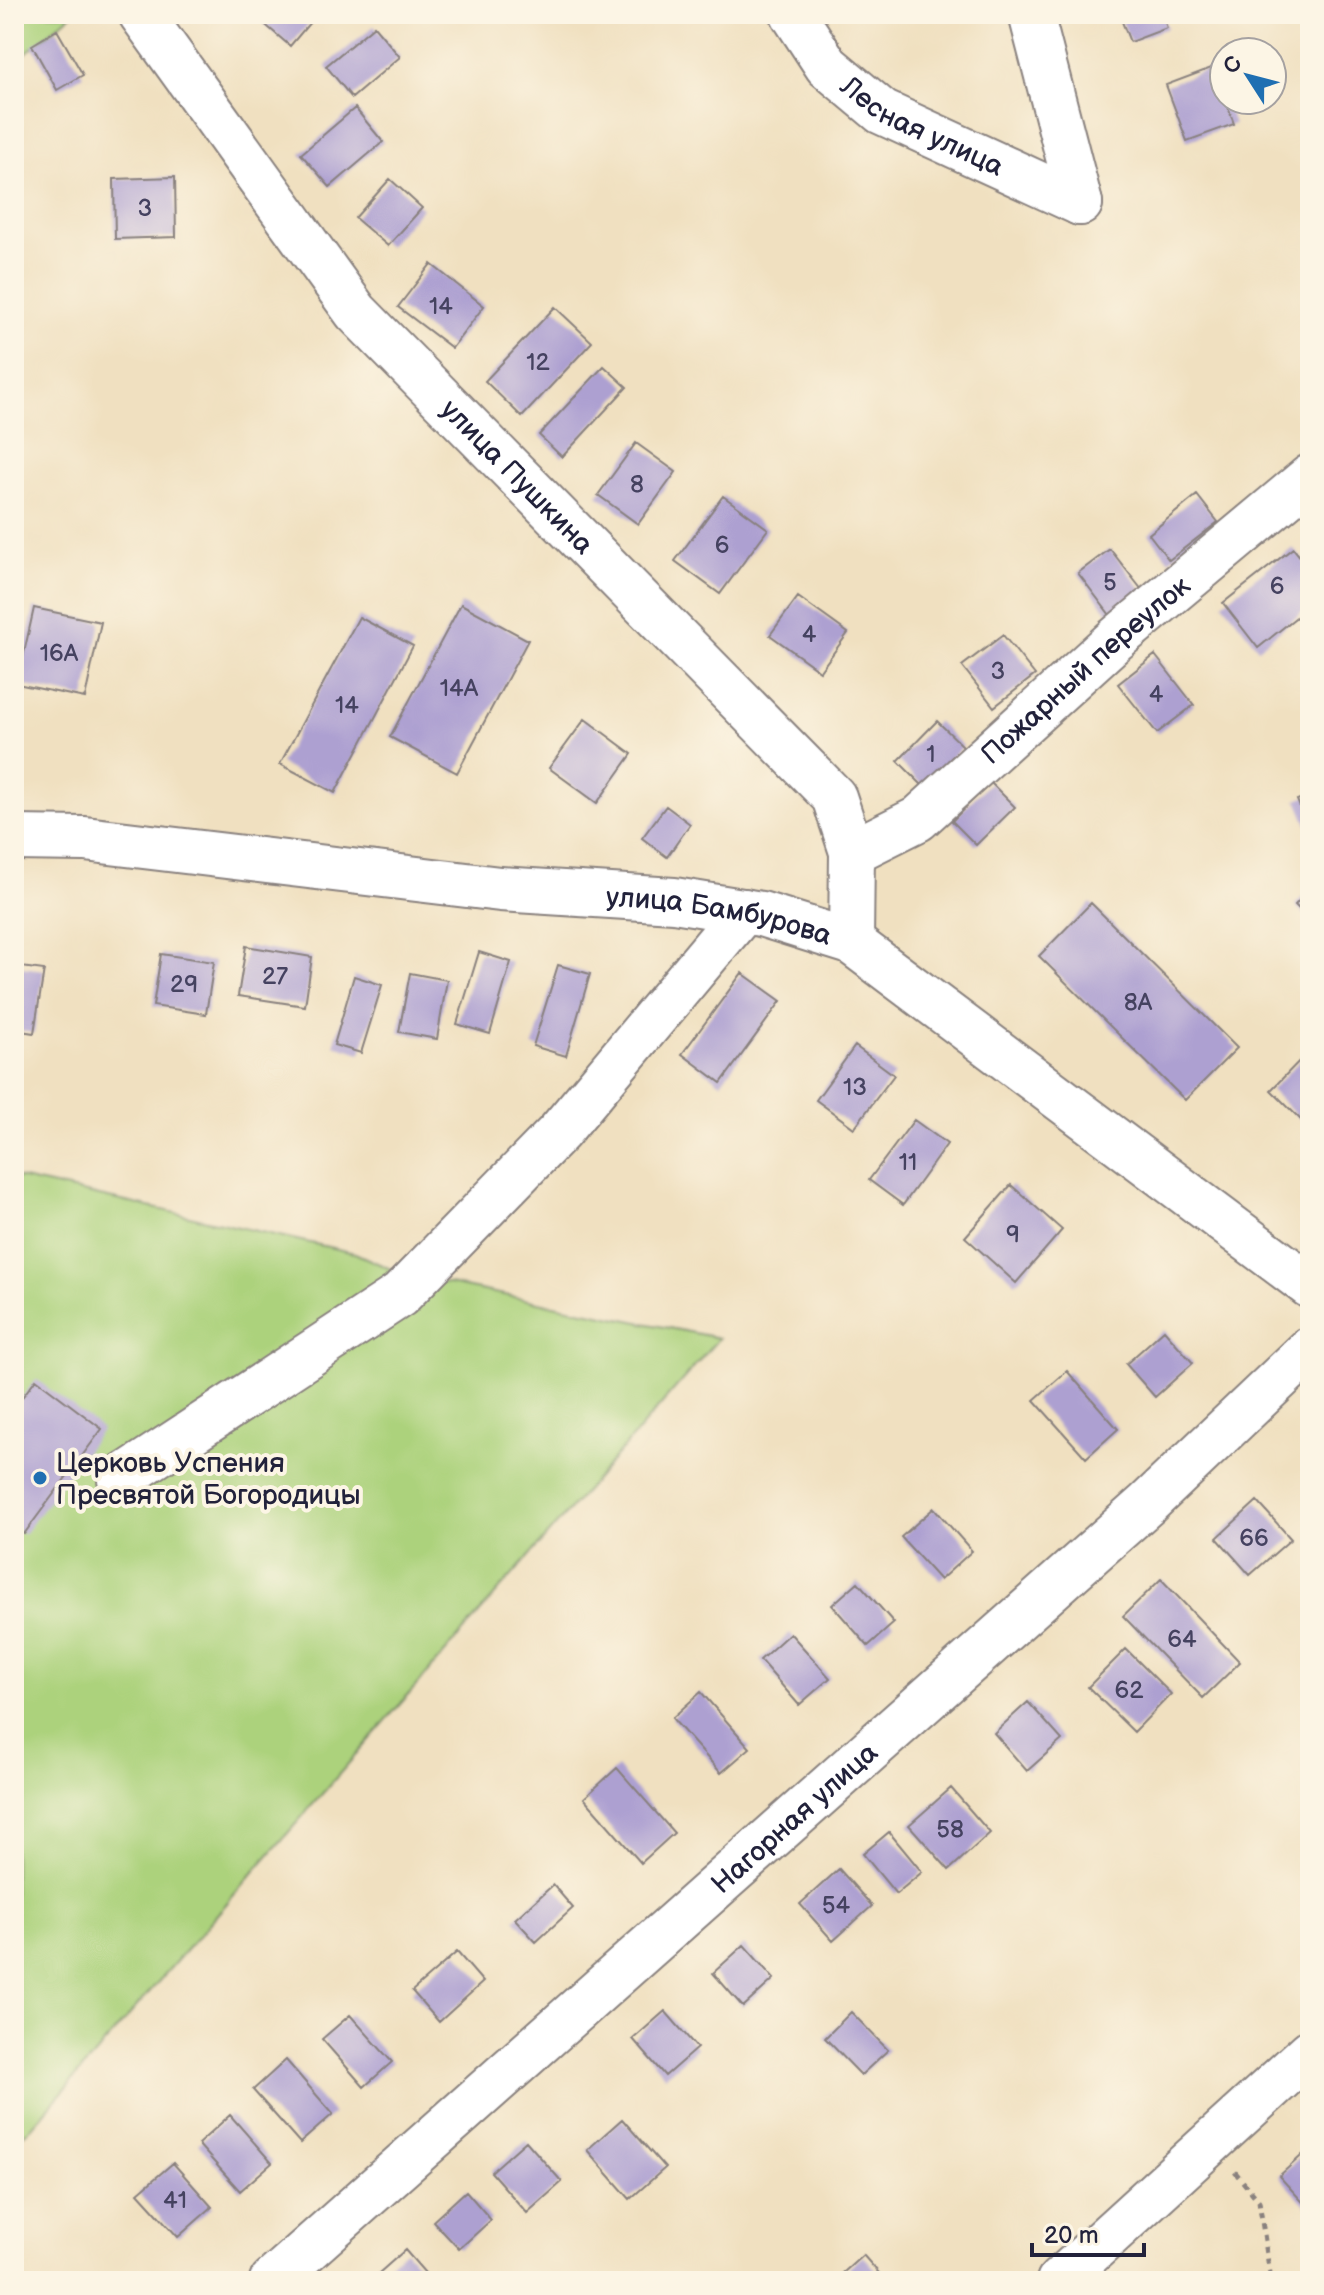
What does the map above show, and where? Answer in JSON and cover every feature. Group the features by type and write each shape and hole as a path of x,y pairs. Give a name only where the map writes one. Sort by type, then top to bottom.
{"street":[{"name":"улица Пушкина","path":"141,14 356,312 834,797 852,852 851,942"},
{"name":"Лесная улица","path":"793,14 827,66 882,112 1080,203 1031,14"},
{"name":"Пожарный переулок","path":"852,852 918,819 1116,639 1310,477"},
{"path":"14,814 85,839"},
{"name":"улица Бамбурова","path":"14,838 85,839 500,889 674,900 761,914 851,942 1310,1286"},
{"path":"120,1479 400,1295 559,1132 744,911"},
{"name":"Нагорная улица","path":"272,2281 1147,1504 1310,1349"},
{"path":"1059,2281 1310,2052"}],"path":[{"path":"1210,2144 1259,2201 1271,2281"}],"green space":[{"path":"14,14 72,14 14,63"},
{"path":"14,1177 355,1253 404,1275 719,1338 31,2128 14,2142"}],"building":[{"path":"253,14 317,14 290,46"},
{"path":"1119,14 1162,14 1167,28 1130,42"},
{"path":"374,26 400,57 352,98 326,66"},
{"path":"57,30 83,75 57,90 32,45"},
{"path":"1208,69 1208,116 1231,116 1234,124 1187,141 1166,85"},
{"path":"355,108 383,142 330,187 301,154"},
{"path":"175,177 176,237 115,239 114,179"},
{"path":"390,179 422,208 388,246 355,218"},
{"path":"431,264 484,306 452,348 398,307"},
{"path":"555,307 592,342 522,417 485,381"},
{"path":"604,366 627,387 562,457 539,435"},
{"path":"636,443 676,472 638,524 598,495"},
{"path":"1197,495 1218,522 1169,560 1149,534"},
{"path":"723,496 768,529 720,594 675,561"},
{"path":"1293,548 1310,569 1310,606 1258,648 1223,603"},
{"path":"1110,549 1142,590 1110,615 1078,573"},
{"path":"798,597 848,633 820,671 770,635"},
{"path":"461,604 528,640 457,773 390,737"},
{"path":"34,608 101,622 85,698 17,684"},
{"path":"359,617 413,646 335,793 280,764"},
{"path":"1003,635 1035,675 994,707 962,666"},
{"path":"1155,655 1194,705 1157,733 1118,684"},
{"path":"585,719 632,754 597,803 549,768"},
{"path":"937,721 963,746 923,786 898,761"},
{"path":"990,782 1015,807 976,845 952,821"},
{"path":"1310,795 1310,831 1297,800"},
{"path":"666,806 690,824 667,857 642,838"},
{"path":"1310,889 1310,920 1295,905"},
{"path":"1091,903 1237,1048 1185,1100 1039,956"},
{"path":"246,946 312,957 305,1006 238,996"},
{"path":"479,952 511,962 490,1034 457,1024"},
{"path":"161,954 214,962 206,1014 153,1006"},
{"path":"558,965 590,974 566,1056 533,1046"},
{"path":"14,966 44,970 34,1033 14,1030"},
{"path":"410,973 447,980 437,1039 399,1032"},
{"path":"742,973 781,1001 721,1083 682,1054"},
{"path":"354,976 382,985 361,1053 334,1045"},
{"path":"855,1046 894,1075 854,1128 816,1100"},
{"path":"1310,1050 1310,1129 1271,1090"},
{"path":"914,1120 947,1144 903,1205 869,1180"},
{"path":"1011,1185 1062,1230 1016,1283 965,1237"},
{"path":"1164,1330 1193,1363 1155,1397 1126,1364"},
{"path":"1067,1371 1118,1429 1086,1458 1034,1400"},
{"name":"Церковь Успения Пресвятой Богородицы","path":"36,1379 102,1429 24,1534 14,1526 14,1408"},
{"path":"1257,1501 1291,1539 1250,1575 1217,1538"},
{"path":"934,1508 972,1551 940,1580 901,1537"},
{"path":"1161,1579 1240,1662 1203,1698 1123,1616"},
{"path":"858,1582 894,1623 868,1646 832,1605"},
{"path":"790,1633 830,1678 799,1705 760,1660"},
{"path":"1126,1649 1171,1694 1134,1732 1088,1687"},
{"path":"701,1692 750,1748 721,1773 672,1718"},
{"path":"1028,1702 1062,1740 1027,1771 994,1733"},
{"path":"617,1768 674,1833 641,1863 584,1798"},
{"path":"951,1788 990,1833 949,1870 909,1825"},
{"path":"889,1832 922,1872 896,1894 863,1854"},
{"path":"839,1869 872,1906 833,1941 800,1904"},
{"path":"553,1885 573,1908 536,1942 515,1919"},
{"path":"744,1945 774,1979 743,2007 713,1973"},
{"path":"457,1952 483,1982 439,2022 412,1991"},
{"path":"665,2011 697,2048 665,2076 633,2039"},
{"path":"851,2012 888,2050 861,2075 825,2038"},
{"path":"350,2015 392,2062 364,2087 322,2039"},
{"path":"286,2060 333,2114 300,2143 253,2090"},
{"path":"230,2115 272,2163 240,2191 198,2144"},
{"path":"622,2119 665,2168 630,2199 587,2150"},
{"path":"526,2141 562,2182 527,2213 491,2172"},
{"path":"1310,2148 1310,2210 1279,2176"},
{"path":"173,2163 212,2207 178,2237 138,2193"},
{"path":"466,2191 491,2220 459,2249 433,2221"},
{"path":"405,2250 432,2281 370,2281"},
{"path":"863,2255 886,2281 834,2281"}],"place":[{"name":"Церковь Успения Пресвятой Богородицы","path":"40,1478"}]}
